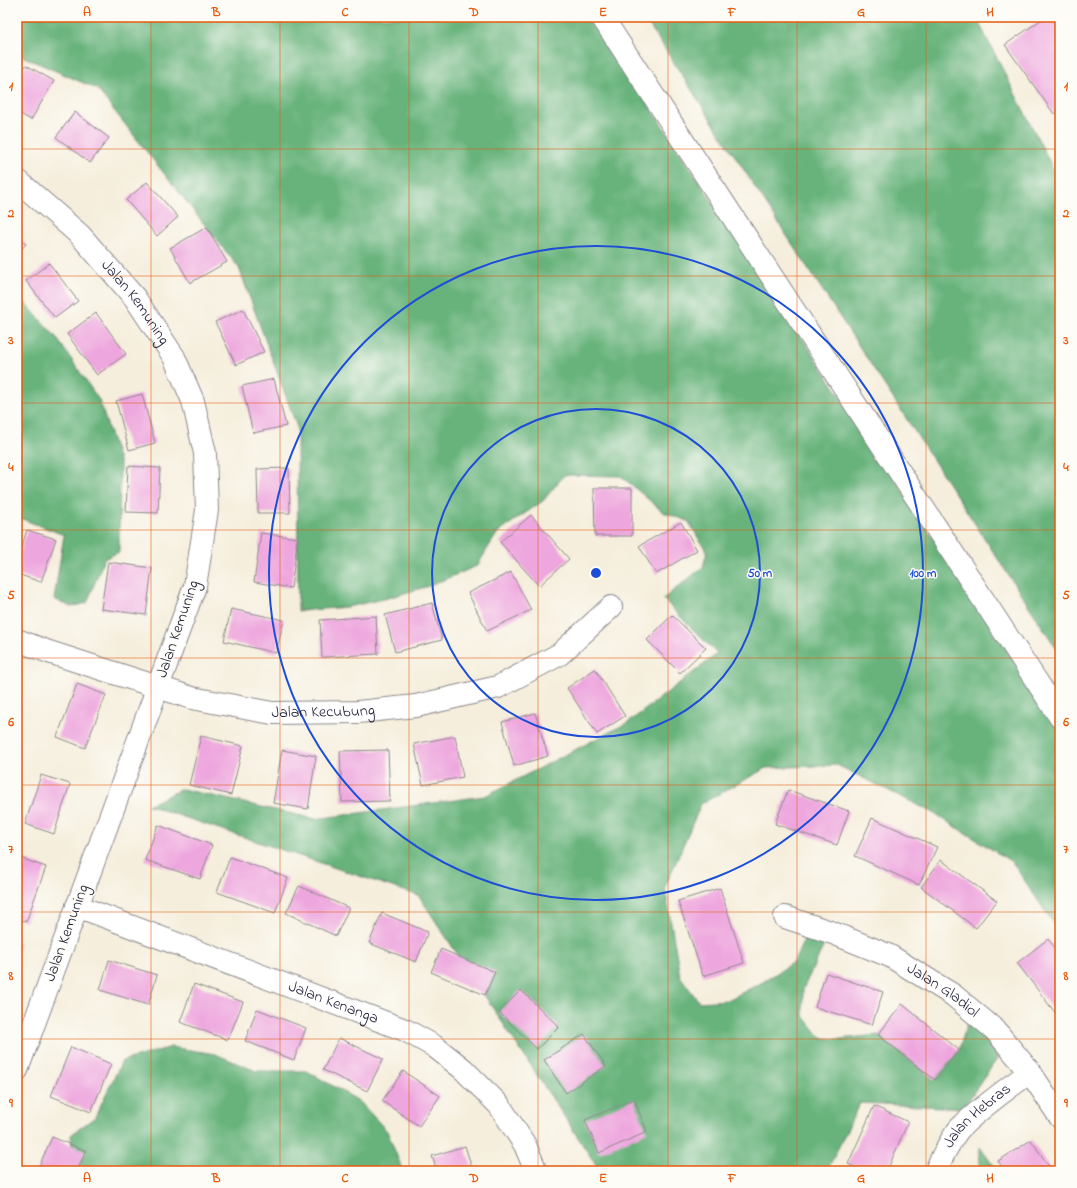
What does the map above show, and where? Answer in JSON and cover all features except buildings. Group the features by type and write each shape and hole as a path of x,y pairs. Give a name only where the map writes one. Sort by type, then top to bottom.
{"street":[{"path":"602,17 1060,717"},
{"name":"Jalan Kemuning","path":"17,180 80,235 135,298 174,357 192,401 205,453 207,510 195,586 17,1070"},
{"name":"Jalan Kecubung","path":"17,640 158,688 192,698 272,713 358,712 416,706 498,687 560,654 610,607"},
{"name":"Jalan Kenanga","path":"77,906 405,1030 434,1046 463,1069 498,1105 525,1145 536,1171"},
{"name":"Jalan Gladiol","path":"785,917 833,933 890,956 953,995 995,1030 1030,1072 1060,1117"},
{"name":"Jalan Hebras","path":"936,1171 939,1162 959,1129 989,1103 1030,1072"}],"green space":[{"path":"17,17 591,17 1060,730 1060,933 1012,862 932,812 837,765 766,768 701,804 665,887 680,976 699,1002 728,1000 763,982 794,962 805,937 823,937 825,943 803,989 803,1015 821,1038 840,1039 878,1035 935,1080 959,1050 969,1017 995,1039 997,1059 963,1108 860,1103 827,1171 600,1171 419,896 148,805 182,789 315,819 485,796 629,722 717,654 663,599 703,567 707,552 688,521 663,512 621,476 564,475 543,501 498,532 477,566 429,586 384,599 347,607 298,611 297,427 239,268 97,89 17,54"},
{"path":"644,17 976,17 1060,182 1060,654"},
{"path":"17,294 56,337 99,400 120,464 119,552 104,559 87,603 71,607 54,599 64,535 17,517"},
{"path":"171,1047 215,1054 256,1071 307,1071 359,1101 387,1131 403,1171 74,1171 71,1135 95,1117 122,1061"},
{"path":"980,1147 997,1171 979,1171"}]}
